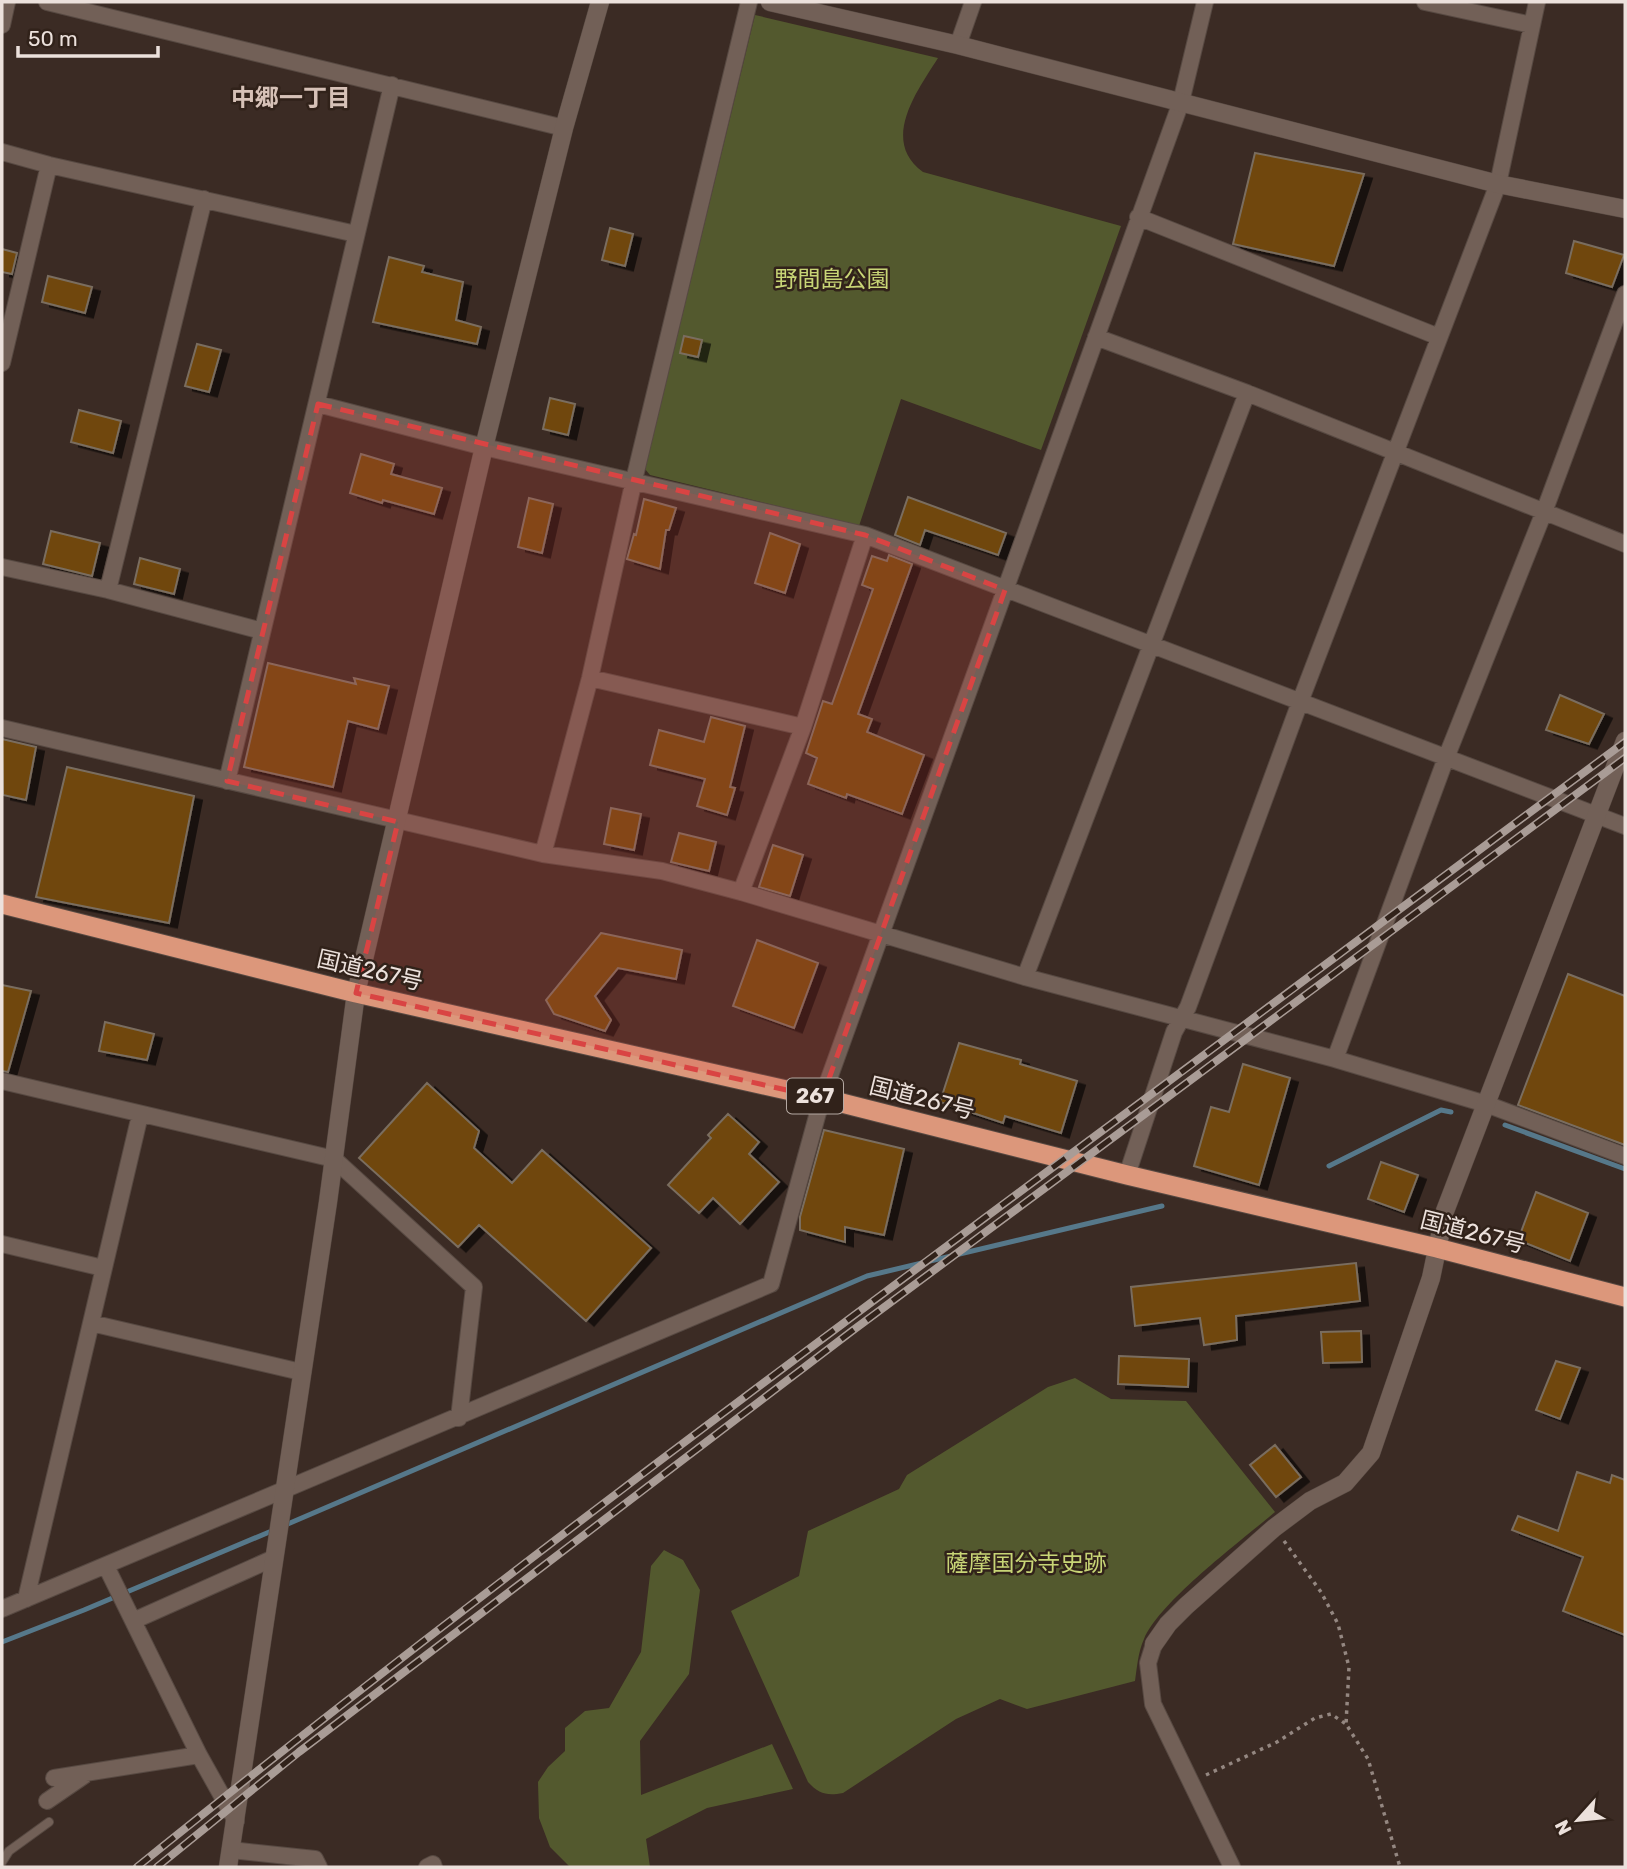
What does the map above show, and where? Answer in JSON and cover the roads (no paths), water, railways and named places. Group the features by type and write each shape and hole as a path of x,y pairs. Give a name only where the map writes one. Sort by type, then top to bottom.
{"highway":[{"name":"国道267号","path":"2,904 356,993 822,1098 1127,1175 1437,1248 1625,1297"}],"street":[{"path":"2,25 7,2"},
{"path":"47,2 564,128"},
{"path":"319,1867 315,1859 230,1858 334,1159 356,993 484,447 564,128 600,2"},
{"path":"543,854 590,678 634,480 749,2"},
{"path":"770,2 958,45 1498,184 1625,209"},
{"path":"958,45 973,2"},
{"path":"2,1609 282,1498 458,1418 771,1284 822,1098 1181,102 1205,2"},
{"path":"1425,2 1532,25"},
{"path":"1127,1175 1174,1032 1182,1018 1498,184 1537,2"},
{"path":"227,781 392,85"},
{"path":"2,152 356,234"},
{"path":"2,363 49,165"},
{"path":"108,590 204,199"},
{"path":"1138,217 1439,337"},
{"path":"1335,1059 1446,758 1544,512 1625,294"},
{"path":"1096,337 1247,393 1625,544"},
{"path":"1025,977 1247,393"},
{"path":"318,404 484,447 865,535 1625,826"},
{"path":"741,892 803,727 865,535"},
{"path":"2,567 108,590 262,631"},
{"path":"590,678 803,727"},
{"path":"2,728 543,854 662,872 741,892 1025,977 1335,1059 1486,1104 1625,1156"},
{"path":"1232,1867 1153,1704 1148,1663 1154,1644 1168,1624 1186,1606 1274,1528 1310,1501 1345,1483 1371,1453 1432,1278 1446,1211 1625,741"},
{"path":"2,1081 334,1159 474,1287 458,1418"},
{"path":"26,1600 140,1115"},
{"path":"2,1244 103,1268"},
{"path":"90,1323 301,1372"},
{"path":"133,1621 274,1558"},
{"path":"106,1566 199,1755 236,1821"},
{"path":"54,1778 199,1755"},
{"path":"47,1801 90,1771"},
{"path":"427,1867 433,1864 434,1867"}],"lane":[{"path":"2,1862 9,1851 49,1822"}],"waterway":[{"path":"1329,1166 1441,1110 1451,1112"},
{"path":"1505,1125 1625,1169"},
{"path":"283,1526 867,1276 1162,1206"},
{"path":"2,1642 274,1530"}],"railway":[{"path":"137,1867 378,1676 622,1490 1625,742"},
{"path":"157,1867 299,1752 852,1331 1625,758"}],"district":[{"name":"中郷一丁目","path":"291,98"}],"park label":[{"name":"野間島公園","path":"832,279"},
{"name":"薩摩国分寺史跡","path":"1026,1563"}]}
